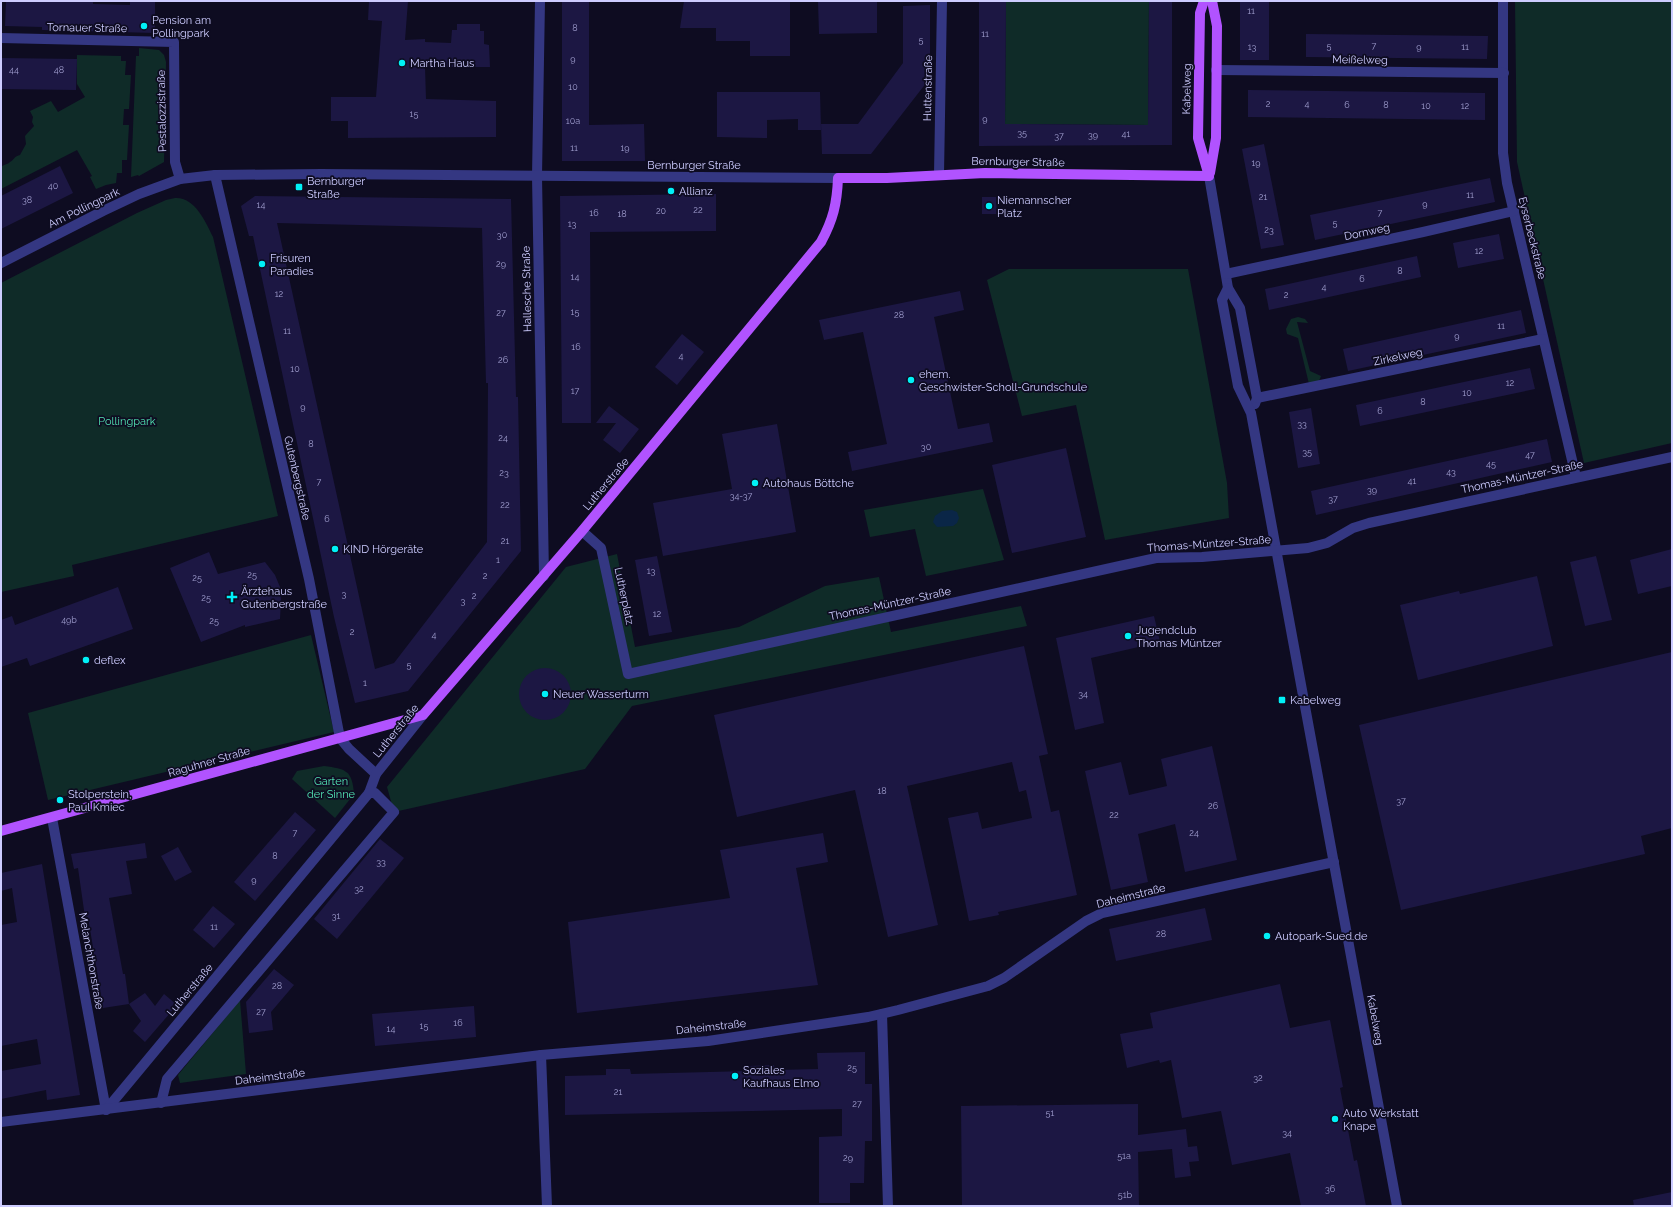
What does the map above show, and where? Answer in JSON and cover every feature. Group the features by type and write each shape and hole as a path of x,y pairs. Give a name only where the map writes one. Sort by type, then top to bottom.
{"main road":[{"name":"Kabelweg","path":"1204,1 1200,13 1198,138 1209,176"},
{"name":"Kabelweg","path":"1209,176 1216,138 1217,26 1212,1"},
{"name":"Bernburger Straße","path":"838,178 887,178 939,174 985,173 1209,176"},
{"name":"Lutherstraße","path":"423,715 582,532 821,242 833,217 837,199 838,178"},
{"name":"Raguhner Straße","path":"1,831 423,715"}],"street":[{"name":"Hallesche Straße","path":"540,1 537,176 544,576"},
{"name":"Huttenstraße","path":"939,174 942,1"},
{"name":"Eyserbeckstraße","path":"1503,1 1503,153 1507,183 1576,477"},
{"name":"Tornauer Straße","path":"1,38 174,42"},
{"name":"Pestalozzistraße","path":"174,42 175,162 180,178"},
{"name":"Meißelweg","path":"1216,70 1504,73"},
{"name":"Bernburger Straße","path":"180,178 215,175 305,174 838,178"},
{"name":"Gutenbergstraße","path":"215,175 308,579 340,738"},
{"name":"Kabelweg","path":"1209,176 1228,288 1240,308 1257,398"},
{"name":"Am Pollingpark","path":"1,263 103,211 180,178"},
{"name":"Dornweg","path":"1226,274 1514,211"},
{"name":"Kabelweg","path":"1228,288 1222,300 1223,308 1238,386 1251,413 1397,1206"},
{"name":"Zirkelweg","path":"1257,398 1543,339"},
{"path":"1251,413 1257,398"},
{"name":"Thomas-Müntzer-Straße","path":"628,674 1156,558 1202,557 1308,548 1326,543 1353,528 1369,523 1672,457"},
{"name":"Lutherplatz","path":"582,532 601,548 628,674"},
{"name":"Lutherstraße","path":"106,1110 369,793 376,774 423,715"},
{"path":"340,738 349,749 376,774"},
{"path":"161,1103 167,1078 394,812 375,793 369,793"},
{"name":"Melanchthonstraße","path":"52,818 106,1110"},
{"name":"Daheimstraße","path":"1,1122 542,1055 716,1040 882,1014 988,986 1004,978 1086,920 1102,914 1334,862"},
{"path":"882,1014 888,1206"},
{"path":"542,1055 547,1206"}],"green space":[{"path":"1006,1 1149,1 1148,125 1005,124"},
{"path":"1515,1 1672,1 1672,443 1584,463 1517,162"},
{"path":"139,48 159,50 164,55 166,62 164,162 139,176 131,177 136,56 139,56"},
{"path":"77,55 121,56 121,61 126,61 125,75 131,75 129,109 124,109 123,125 129,125 127,160 122,160 122,173 117,173 116,183 96,189 90,177 92,176 77,150 1,189 1,167 20,155 26,144 25,136 34,126 32,122 33,117 30,111 51,101 58,112 85,97 77,84"},
{"name":"Pollingpark","path":"175,198 188,201 194,206 203,217 213,237 278,516 72,565 74,576 1,592 1,283 137,213 166,200"},
{"path":"1009,269 1188,269 1227,483 1229,518 1105,540 1076,405 1022,416 987,280"},
{"path":"1298,317 1305,319 1308,323 1297,322 1310,371 1321,376 1319,381 1309,384 1298,338 1287,334 1286,329 1291,319"},
{"path":"983,489 1004,560 926,576 915,529 870,537 864,510"},
{"path":"617,554 635,647 739,627 825,586 879,577 891,632 1021,606 1027,626 632,706 585,769 394,812 387,787 566,567"},
{"path":"311,635 334,732 48,800 28,713"},
{"name":"Garten der Sinne","path":"324,766 343,770 352,780 354,794 335,818 292,779 297,771"},
{"path":"240,1000 246,1074 180,1083 178,1075"}],"water":[{"path":"952,510 957,512 959,518 957,523 953,526 937,527 933,522 935,516 942,511"}],"building":[{"path":"6,1 93,1 93,4 130,5 130,1 155,1 155,33 42,30 42,27 5,26"},
{"name":"Martha Haus","path":"369,1 408,1 405,40 425,39 425,42 451,43 452,30 457,30 457,24 480,24 480,31 484,31 484,44 489,45 490,67 425,67 426,99 496,101 496,137 348,138 348,121 331,121 331,97 376,97 382,21 368,20"},
{"path":"562,1 589,1 589,125 644,124 645,161 562,161"},
{"path":"684,1 790,1 790,56 750,56 750,41 716,41 716,28 680,28"},
{"path":"818,1 877,1 877,33 819,34"},
{"path":"979,1 1006,1 1005,124 1148,125 1149,1 1172,1 1172,145 979,146"},
{"path":"1240,1 1269,1 1269,60 1240,60"},
{"path":"930,5 930,78 871,154 822,154 821,124 858,124 903,63 903,6"},
{"path":"1306,34 1488,36 1487,59 1306,57"},
{"path":"1,58 77,59 76,90 1,89"},
{"path":"1248,90 1485,93 1485,120 1248,117"},
{"path":"717,92 820,92 821,130 798,130 798,119 767,120 767,138 717,137"},
{"path":"1264,144 1284,245 1261,249 1242,149"},
{"path":"60,166 73,193 1,229 1,196"},
{"path":"1490,178 1495,202 1315,240 1310,215"},
{"path":"716,194 716,231 590,232 591,423 562,423 560,196"},
{"path":"255,196 511,199 516,397 518,397 521,551 408,691 355,703 334,617 253,236 249,236 241,206","holes":["277,223 482,228 486,383 488,383 487,542 394,663 375,669"]},
{"name":"Niemannscher Platz","path":"982,197 996,197 997,214 982,214"},
{"path":"1499,234 1504,259 1458,268 1453,243"},
{"path":"1417,256 1421,277 1269,310 1265,289"},
{"name":"ehem. Geschwister-Scholl-Grundschule","path":"960,291 964,310 934,317 958,429 989,423 993,442 852,471 848,452 887,444 863,332 824,340 819,320"},
{"path":"1521,310 1526,333 1348,371 1343,349"},
{"path":"682,334 704,352 677,385 655,367"},
{"path":"1530,368 1535,389 1360,426 1356,405"},
{"path":"609,406 639,429 620,453 603,440 616,423 596,423"},
{"path":"1311,408 1320,464 1298,468 1289,412"},
{"path":"777,424 796,532 663,556 653,503 732,489 722,434"},
{"path":"1547,439 1552,462 1316,515 1311,491"},
{"path":"1066,448 1086,537 1012,553 992,465"},
{"path":"1672,549 1672,586 1638,594 1630,560"},
{"name":"Ärztehaus Gutenbergstraße","path":"209,552 218,574 265,562 275,575 280,587 280,619 245,627 245,625 201,642 170,568"},
{"path":"657,556 672,632 649,636 635,560"},
{"path":"1596,556 1612,620 1585,626 1570,562"},
{"path":"1537,576 1553,646 1418,680 1400,605 1459,591 1460,594"},
{"path":"118,587 133,629 30,666 27,658 1,667 1,620 12,616 15,625"},
{"path":"1154,616 1160,642 1091,658 1104,723 1075,730 1056,638"},
{"path":"1024,646 1048,754 1039,756 1051,812 1059,810 1077,895 998,912 999,915 969,921 948,818 978,812 982,829 1032,818 1026,790 1019,792 1012,762 907,786 938,925 888,937 855,790 737,817 714,715"},
{"path":"1672,652 1672,828 1641,836 1645,854 1401,910 1359,725"},
{"name":"Neuer Wasserturm","path":"545,668 555,670 563,676 569,684 571,694 569,704 563,712 555,718 545,720 535,718 527,712 521,704 519,694 521,684 527,676 535,670"},
{"path":"1212,746 1237,860 1185,872 1175,824 1138,834 1148,882 1111,890 1085,771 1121,762 1129,795 1167,786 1161,759"},
{"path":"295,812 316,830 255,901 234,882"},
{"path":"823,833 828,862 796,868 818,985 577,1013 568,922 730,898 720,850"},
{"path":"380,839 404,858 337,939 314,919"},
{"path":"145,843 147,858 126,861 132,894 109,898 123,974 125,974 129,1004 103,1008 88,917 85,917 78,868 74,869 71,854"},
{"path":"178,847 192,872 175,881 161,856"},
{"path":"42,864 80,1095 47,1100 46,1090 1,1099 1,1071 41,1064 37,1039 1,1046 1,925 17,922 12,888 1,891 1,873"},
{"path":"213,906 235,924 214,948 193,930"},
{"path":"1205,908 1212,940 1116,961 1109,929"},
{"path":"274,969 294,985 271,1012 273,1030 249,1033 246,1002"},
{"path":"1280,984 1290,1028 1330,1020 1343,1087 1340,1088 1354,1161 1357,1160 1366,1206 1301,1206 1290,1153 1232,1165 1221,1111 1182,1118 1171,1060 1160,1063 1159,1060 1127,1068 1120,1034 1153,1028 1150,1013"},
{"path":"145,993 155,1006 164,994 177,1005 145,1042 133,1031 141,1021 129,1004"},
{"path":"474,1006 476,1037 375,1046 372,1014"},
{"path":"865,1052 865,1084 872,1084 872,1141 865,1141 864,1183 850,1183 850,1203 819,1203 819,1137 842,1136 842,1109 565,1115 565,1076 606,1075 606,1069 630,1069 631,1074 749,1071 749,1066 774,1065 775,1070 818,1069 817,1053"},
{"path":"1138,1104 1138,1135 1186,1129 1188,1147 1197,1146 1199,1161 1189,1162 1191,1176 1175,1178 1172,1149 1138,1152 1139,1206 962,1206 961,1106"},
{"path":"1672,1192 1672,1206 1634,1206 1633,1200"}],"place":[{"name":"Pension am Pollingpark","path":"144,26"},
{"name":"Martha Haus","path":"402,63"},
{"name":"Bernburger Straße","path":"299,187"},
{"name":"Allianz","path":"671,191"},
{"name":"Niemannscher Platz","path":"989,206"},
{"name":"Frisuren Paradies","path":"262,264"},
{"name":"ehem. Geschwister-Scholl-Grundschule","path":"911,380"},
{"name":"Autohaus Böttche","path":"755,483"},
{"name":"KIND Hörgeräte","path":"335,549"},
{"name":"Ärztehaus Gutenbergstraße","path":"232,597"},
{"name":"Jugendclub Thomas Müntzer","path":"1128,636"},
{"name":"deflex","path":"86,660"},
{"name":"Neuer Wasserturm","path":"545,694"},
{"name":"Kabelweg","path":"1282,700"},
{"name":"Stolperstein, Paul Kmiec","path":"60,800"},
{"name":"Autopark-Sued.de","path":"1267,936"},
{"name":"Soziales Kaufhaus Elmo","path":"735,1076"},
{"name":"Auto Werkstatt Knape","path":"1335,1119"}]}
